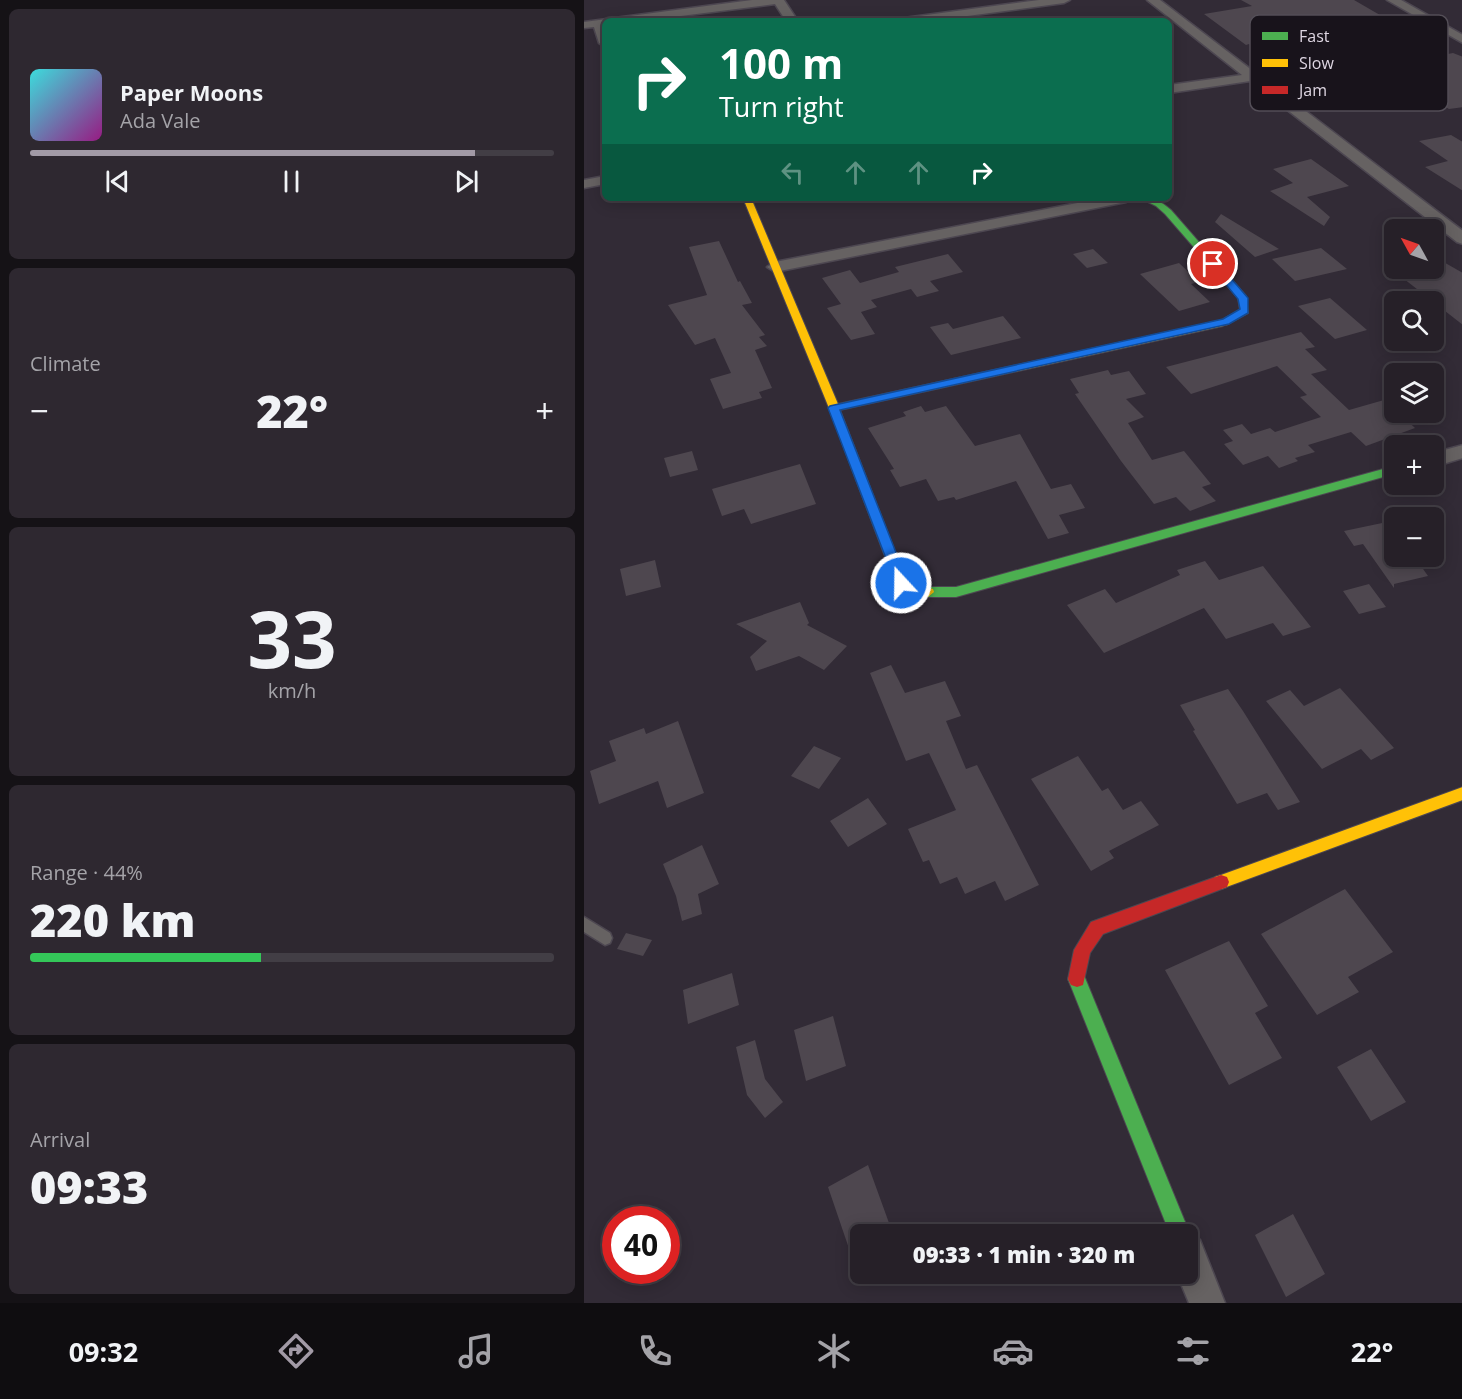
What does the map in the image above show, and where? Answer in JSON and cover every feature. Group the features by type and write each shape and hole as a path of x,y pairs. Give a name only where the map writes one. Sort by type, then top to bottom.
{"street":[{"path":"637,18 778,0 790,18"},
{"path":"963,0 974,12"},
{"path":"927,18 1064,0"},
{"path":"1153,0 1250,76"},
{"path":"1393,0 1419,15"},
{"path":"584,25 602,23"},
{"path":"1448,31 1463,40"},
{"path":"1172,89 1250,77"},
{"path":"1295,111 1463,239"},
{"path":"584,184 602,181"},
{"path":"748,201 834,408 901,583 922,592 938,595 967,589 1384,473"},
{"path":"775,267 1111,201"},
{"path":"834,408 1226,322 1245,310 1243,298 1168,212 1152,201"},
{"path":"1444,457 1463,452"},
{"path":"1176,1224 1076,976 1082,950 1097,928 1463,793"},
{"path":"1198,1280 1207,1303"}],"lane":[{"path":"584,924 605,938"}],"building":[{"path":"1241,0 1354,0 1380,15 1250,15 1250,45 1246,45 1204,14 1252,6"},
{"path":"1453,53 1463,57 1463,107 1449,109 1448,54"},
{"path":"1451,135 1463,142 1463,191 1425,167 1448,161 1419,141"},
{"path":"1311,159 1349,186 1307,197 1330,217 1324,226 1270,191 1293,183 1273,169"},
{"path":"1221,214 1279,249 1255,257 1215,222"},
{"path":"719,241 738,282 740,281 752,303 742,305 765,335 759,337 767,346 755,350 772,388 759,392 762,398 723,409 710,379 731,373 715,338 695,345 668,305 707,295 689,247"},
{"path":"1321,248 1347,269 1295,281 1272,259"},
{"path":"1093,249 1108,263 1087,268 1073,254"},
{"path":"948,254 963,272 930,281 939,291 917,297 911,289 871,300 877,307 861,312 875,334 851,340 827,308 841,304 822,278 850,270 860,283 899,272 895,267"},
{"path":"1444,262 1463,273 1463,325 1444,310 1444,291 1419,291 1404,279 1444,279"},
{"path":"1179,263 1199,282 1191,284 1210,302 1179,311 1140,274"},
{"path":"1330,298 1367,330 1335,339 1298,306"},
{"path":"1003,316 1021,338 951,355 930,327 948,323 953,329"},
{"path":"1301,332 1315,347 1305,349 1327,370 1311,374 1349,410 1384,400 1384,423 1410,423 1415,428 1396,435 1384,435 1384,439 1366,446 1351,432 1308,445 1315,452 1295,458 1298,461 1279,468 1268,456 1243,465 1224,444 1233,441 1223,430 1242,424 1251,434 1270,428 1275,432 1321,417 1300,397 1307,395 1277,366 1191,394 1166,367"},
{"path":"1108,370 1111,375 1129,371 1146,394 1126,399 1144,417 1128,423 1152,460 1184,451 1211,484 1202,487 1216,501 1190,511 1176,497 1154,504 1075,394 1079,393 1070,379"},
{"path":"921,406 925,412 946,406 975,446 1020,434 1051,489 1071,484 1085,508 1059,515 1069,533 1048,539 1016,481 956,500 954,497 938,501 926,479 900,487 890,470 894,469 868,428 906,416 903,412"},
{"path":"692,451 698,470 670,477 664,458"},
{"path":"800,464 816,504 751,524 744,509 722,516 712,489"},
{"path":"1384,523 1384,567 1422,567 1428,576 1394,584 1394,588 1363,544 1354,546 1344,531"},
{"path":"655,560 661,587 626,596 620,569"},
{"path":"1205,561 1219,580 1263,566 1311,627 1283,636 1273,623 1226,639 1204,608 1104,653 1067,605 1105,589 1116,603 1180,575 1177,570"},
{"path":"1369,584 1386,607 1359,614 1343,591"},
{"path":"800,602 809,623 807,625 847,646 824,670 799,656 756,671 750,657 767,641 736,624"},
{"path":"891,665 905,693 945,681 961,716 946,721 966,769 977,765 1039,885 1005,901 995,881 965,894 957,877 940,884 929,860 923,862 908,829 956,810 929,753 906,761 870,673"},
{"path":"1340,688 1394,748 1371,760 1361,749 1322,769 1266,701 1290,690 1304,706"},
{"path":"1228,689 1300,802 1278,810 1267,793 1237,804 1180,705"},
{"path":"678,721 704,793 667,808 658,781 599,804 590,771 616,761 609,741 644,728 646,734"},
{"path":"814,746 841,758 819,789 791,776"},
{"path":"1078,756 1102,791 1108,788 1123,810 1141,801 1159,825 1109,851 1114,858 1091,871 1031,779"},
{"path":"868,798 887,824 848,847 830,821"},
{"path":"702,845 719,884 698,894 702,914 682,921 676,896 663,864"},
{"path":"1345,889 1393,952 1348,977 1359,992 1317,1015 1261,934"},
{"path":"626,933 652,940 643,956 617,949"},
{"path":"1229,941 1268,1006 1255,1013 1282,1058 1229,1085 1165,970"},
{"path":"732,973 739,1005 688,1024 683,990"},
{"path":"833,1016 846,1066 806,1081 794,1030"},
{"path":"755,1040 765,1079 783,1102 765,1118 747,1095 736,1047"},
{"path":"1371,1049 1406,1102 1371,1121 1337,1067"},
{"path":"868,1165 889,1224 850,1224 850,1251 828,1187"},
{"path":"1293,1214 1325,1274 1286,1297 1255,1235"}],"traffic: fast":[{"path":"1152,201 1168,212 1243,298 1245,311 1223,323"},
{"path":"928,592 956,592 1384,473"},
{"path":"1077,979 1176,1224"}],"traffic: slow":[{"path":"748,201 834,408 901,583 928,592"},
{"path":"834,408 1223,323"},
{"path":"1221,882 1463,793"}],"traffic: jam":[{"path":"1077,979 1082,950 1097,928 1221,882"}],"route":[{"path":"901,583 834,408 1226,322 1245,310 1243,298 1213,264"}]}
